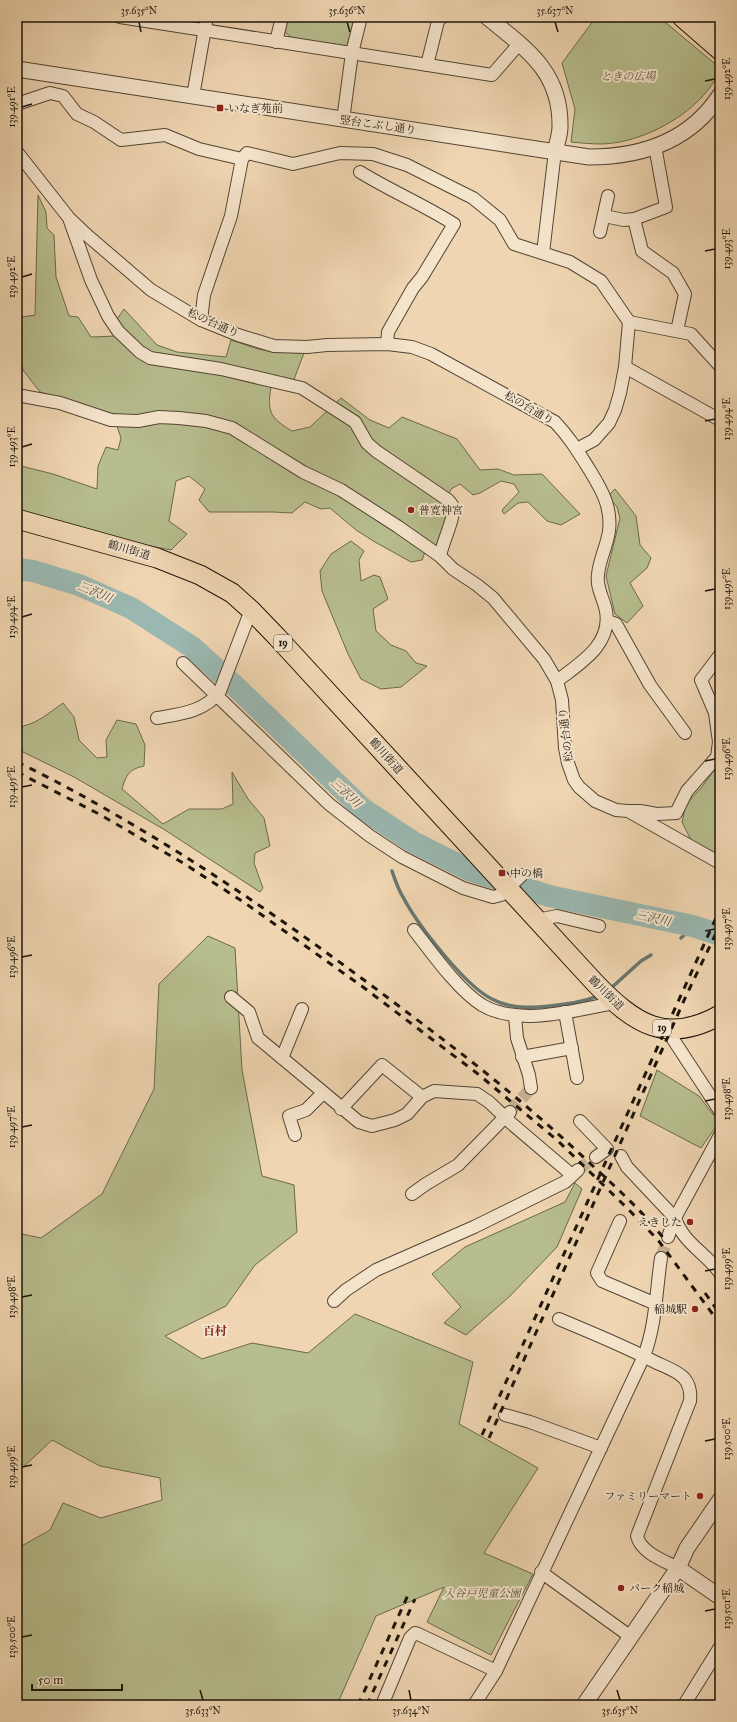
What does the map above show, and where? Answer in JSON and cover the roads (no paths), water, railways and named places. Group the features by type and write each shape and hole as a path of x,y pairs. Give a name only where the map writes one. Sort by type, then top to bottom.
{"main road":[{"path":"682,17 720,50"},
{"path":"704,17 720,35"},
{"name":"鶴川街道","path":"17,519 157,558 200,575 232,593 251,610 486,865 513,884 523,905 612,1000 638,1020 667,1030 690,1028 706,1023 720,1015"}],"street":[{"path":"193,96 207,17"},
{"path":"276,42 282,17"},
{"path":"343,120 352,53 361,17"},
{"path":"427,65 438,21 442,17"},
{"path":"487,17 533,57 546,73 555,88 559,108 560,129 555,151 543,253"},
{"path":"128,18 492,75 519,44"},
{"name":"竪台こぶし通り","path":"17,69 589,157 608,157 636,153 655,146 694,125 720,95"},
{"path":"17,104 50,94 63,96 77,114 94,122 121,140 165,135 199,149 242,159"},
{"path":"694,125 705,118 720,100"},
{"path":"604,216 624,220 666,207 655,146"},
{"name":"松の台通り","path":"17,152 22,167 69,218 151,290 201,320 238,335 274,346 387,344 412,347 431,354 555,422 571,439 600,487 608,509 609,532 597,582 606,611 607,621 605,631 597,648 591,656 557,681 562,700 565,748 574,780 579,787 595,801 616,810 628,811 720,863"},
{"path":"201,320 206,288 231,216 242,159 247,153 293,164 340,153 373,154 407,165 473,198 500,220 514,244 570,262 600,281 630,322 625,367 620,393 609,423 594,440 577,449"},
{"path":"360,172 432,210 454,224 422,277 413,288 388,332 387,344"},
{"path":"600,232 608,196"},
{"path":"69,218 91,280 108,316 118,331 130,344 150,358 221,369 302,388 322,399 355,422 368,442 376,451 448,500 453,508 453,517 440,556"},
{"path":"634,218 642,251 673,273 685,294 677,331"},
{"path":"630,322 691,334 720,366"},
{"path":"625,367 720,420"},
{"path":"17,395 60,403 111,420 138,421 159,417 178,418 206,421 232,428 258,443 281,459 341,490 440,556 453,569 493,598 544,658 557,681"},
{"path":"157,718 191,711 206,705 218,693 251,610"},
{"path":"607,621 616,624 650,685 685,733"},
{"path":"628,811 640,810 657,814 676,813 687,791 717,757 719,742 715,713 701,680 720,655"},
{"path":"183,663 218,693 329,804 370,836 402,857 463,888 493,897 513,884"},
{"path":"537,920 557,916 599,926"},
{"path":"414,930 438,960 473,998 483,1006 515,1016 535,1016 565,1012 612,1000"},
{"path":"231,997 249,1012 258,1038 359,1122 372,1126 395,1120 407,1114 422,1097 434,1091 476,1094 508,1114 575,1172 565,1182 474,1228 376,1270 346,1290 334,1301"},
{"path":"282,1058 302,1009"},
{"path":"565,1012 577,1078"},
{"path":"515,1016 517,1038 529,1075 531,1088"},
{"path":"667,1030 720,1111"},
{"path":"522,1057 572,1048"},
{"path":"342,1109 382,1065 422,1097"},
{"path":"295,1135 289,1116 306,1110 323,1093"},
{"path":"412,1194 458,1166 508,1114"},
{"path":"580,1121 607,1149 596,1157"},
{"path":"668,1237 675,1218 720,1135"},
{"path":"621,1156 627,1167 675,1218 677,1225 692,1246 720,1273"},
{"path":"620,1220 597,1273 602,1281 656,1304"},
{"path":"474,1705 496,1671 541,1572 649,1345 656,1304 661,1258"},
{"path":"559,1319 644,1356 678,1373 689,1386 691,1393 690,1401 637,1536 640,1544 644,1548 678,1568 720,1597"},
{"path":"505,1415 530,1422 601,1448"},
{"path":"584,1705 678,1568 687,1548 720,1500"},
{"path":"678,1568 695,1553 720,1518"},
{"path":"541,1572 631,1637"},
{"path":"382,1705 410,1638 415,1634 418,1634 496,1671"},
{"path":"684,1705 720,1647"}],"waterway":[{"name":"三沢川","path":"17,569 33,571 79,585 131,608 192,647 363,809 413,842 469,870 549,896 693,926 720,935"},
{"path":"392,871 401,894 430,938 469,981 481,992 492,999 500,1003 516,1007 533,1007 579,1002 599,995"},
{"path":"681,938 693,926"},
{"path":"610,989 641,961 651,955"}],"tunnel":[{"path":"510,1112 531,1088"},
{"path":"578,1170 596,1157"},
{"path":"661,1258 668,1237"}],"railway":[{"path":"17,762 91,801 171,848 243,894 347,968 462,1054 507,1090 573,1147 622,1193 649,1220 665,1240"},
{"path":"17,772 99,814 183,863 245,903 363,987 478,1074 558,1141 628,1209 658,1240 720,1324"},
{"path":"482,1435 720,909"},
{"path":"489,1438 686,996 720,925"},
{"path":"705,1293 720,1314"},
{"path":"358,1705 408,1595"},
{"path":"367,1705 415,1599"}],"place":[{"name":"いなぎ苑前","path":"220,108"},
{"name":"普寛神宮","path":"411,510"},
{"name":"中の橋","path":"502,873"},
{"name":"えきした","path":"690,1222"},
{"name":"稲城駅","path":"695,1309"},
{"name":"ファミリーマート","path":"700,1496"},
{"name":"パーク稲城","path":"621,1588"}],"district":[{"name":"百村","path":"215,1331"}],"park label":[{"name":"ときの広場","path":"628,76"},
{"name":"入谷戸児童公園","path":"482,1593"}]}
